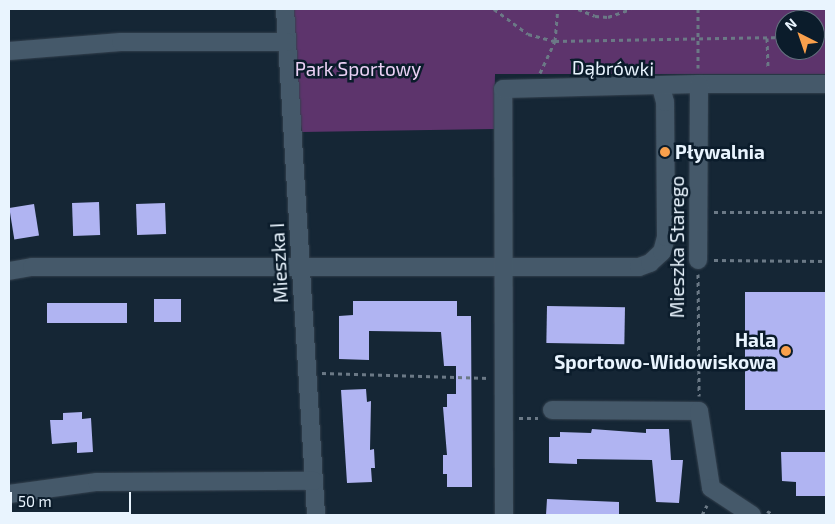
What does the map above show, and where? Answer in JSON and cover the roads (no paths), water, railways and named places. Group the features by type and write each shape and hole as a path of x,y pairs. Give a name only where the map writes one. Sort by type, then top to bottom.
{"street":[{"name":"Mieszka I","path":"285,9 316,515"},
{"path":"9,51 121,42 287,42"},
{"path":"661,87 698,84 826,84"},
{"name":"Mieszka Starego","path":"698,84 698,264"},
{"name":"Dąbrówki","path":"661,87 665,102 666,237 662,252 650,263 624,268 502,266 503,89 661,87"},
{"path":"9,271 32,267 502,266 504,515"},
{"path":"556,410 699,411 711,488 755,511"},
{"path":"9,494 97,482 314,481"}],"place":[{"name":"Pływalnia","path":"665,152"},
{"name":"Hala Sportowo-Widowiskowa","path":"786,351"}],"park label":[{"name":"Park Sportowy","path":"358,69"}]}
